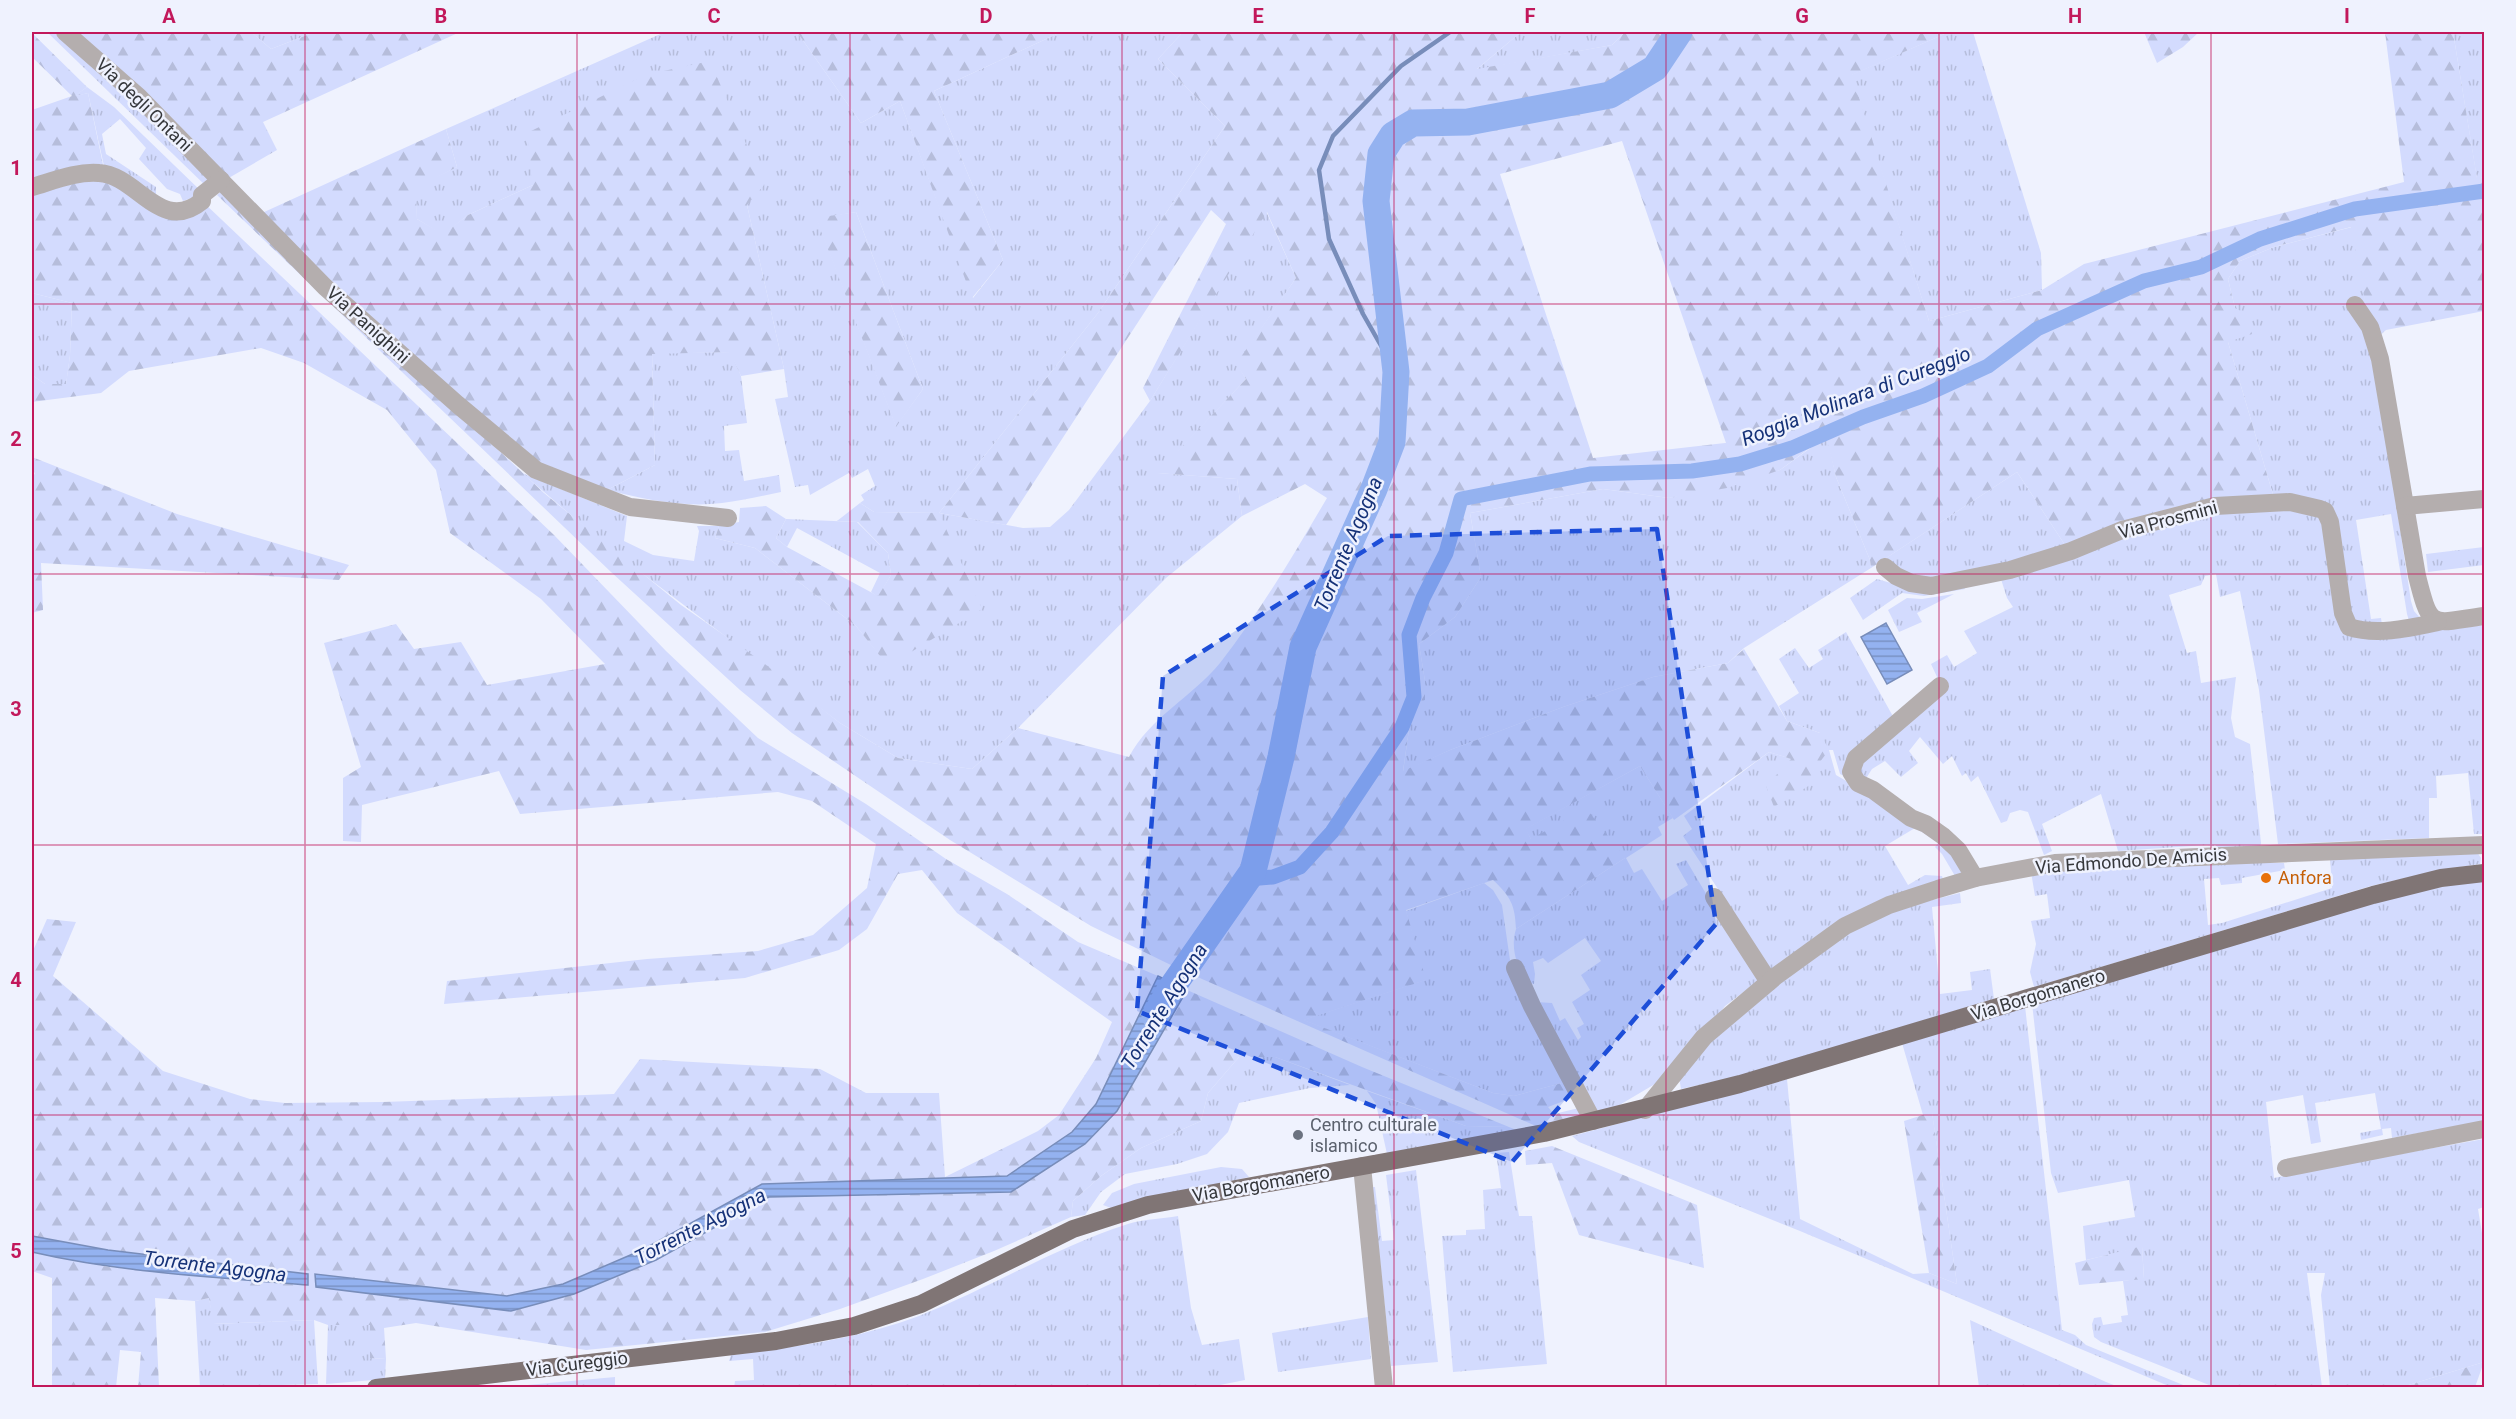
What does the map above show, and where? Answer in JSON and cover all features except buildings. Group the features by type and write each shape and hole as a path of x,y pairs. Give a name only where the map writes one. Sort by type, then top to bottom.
{"main road":[{"name":"Via Borgomanero","path":"706,1348 812,1335 854,1326 921,1304 1073,1229 1148,1205 1544,1133 1645,1110 2373,894 2441,878 2484,873"},
{"name":"Via Cureggio","path":"376,1388 706,1348"}],"street":[{"name":"Via degli Ontani","path":"65,32 139,97 221,180"},
{"path":"32,187 74,176 101,172 120,180 162,208 180,212 202,201 202,195 221,180"},
{"name":"Via Panighini","path":"221,180 325,287 448,397 536,470 630,507 728,518"},
{"path":"2355,305 2370,327 2380,359 2417,576 2425,610 2430,618 2438,622"},
{"path":"2405,506 2484,499"},
{"name":"Via Prosmini","path":"1885,567 1896,576 1911,583 1931,586 2010,570 2071,551 2122,530 2215,506 2290,502 2325,511 2330,522 2343,613 2349,627 2363,632 2381,631 2484,616"},
{"path":"1940,686 1857,758 1851,772 1858,783 1874,790 1911,818 1926,824 1942,836 1958,850 1975,878"},
{"name":"Via Edmondo De Amicis","path":"1645,1110 1704,1037 1769,982 1845,926 1889,905 1975,878 2055,863 2484,845"},
{"path":"1714,897 1769,982"},
{"path":"1515,968 1532,1006 1593,1121"},
{"path":"2286,1168 2484,1129"},
{"path":"1362,1166 1384,1388"}],"highlighted area":[{"path":"1657,529 1716,924 1512,1162 1137,1011 1163,676 1388,536"}],"green space":[{"path":"47,32 60,32 214,183 208,188"},
{"path":"77,32 251,32 271,49 315,32 460,32 263,122 277,150 227,179"},
{"path":"251,32 315,32 271,49"},
{"path":"665,32 797,32 861,123 900,101 973,298 1003,260 934,91 1061,32 1183,32 1158,59 1225,126 1098,313 939,513 1023,528 1050,527 1069,510 1150,401 1266,211 1296,278 1237,364 1246,379 1158,473 1237,479 1242,516 1166,578 1018,728 972,769 898,758 840,723 615,553 522,473 627,516 624,541 653,555 694,561 699,531 697,526 719,526 715,538 755,548 856,626 888,665 938,513 874,512 860,503 864,500 861,495 875,486 868,469 852,478 849,473 810,495 808,485 795,487 775,399 788,397 784,369 747,205 533,185 468,215 443,235 417,219 415,187 457,167 446,129","holes":["856,212 923,389 896,426 817,219"]},
{"path":"797,32 1061,32 934,91 1003,260 972,298 900,101 861,123"},
{"path":"1183,32 1521,32 1477,69 1612,45 1625,32 1949,32 1852,75 1929,321 2042,290 2084,264 2404,182 2385,32 2453,32 2477,178 2484,177 2484,311 2386,330 2378,337 2366,307 2351,227 2274,247 2240,261 2228,279 2235,308 2246,314 2252,334 2228,342 2274,498 2065,545 2017,472 1871,568 1870,560 1836,477 1826,436 1780,470 1727,488 1669,498 1603,489 1470,513 1481,577 1455,617 1419,644 1425,681 1425,700 1412,708 1403,771 1450,750 1563,707 1653,677 1728,663 1744,649 1787,721 1820,733 1829,750 1813,771 1815,782 1774,807 1766,786 1791,759 1769,752 1674,820 1640,766 1526,829 1531,839 1586,808 1625,858 1516,929 1511,902 1493,880 1406,910 1426,980 1304,1020 1493,1093 1514,1096 1569,1081 1577,1096 1548,1107 1554,1114 1583,1107 1586,1116 1538,1127 1177,968 1091,926 950,840 792,733 740,690 611,572 217,195 223,190 544,493 681,605 761,661 840,723 898,758 972,769 1018,728 1129,757 1159,719 1197,687 1235,644 1263,603 1327,498 1305,484 1242,516 1237,479 1157,473 1246,379 1236,364 1296,278 1267,212 1150,401 1143,388 1226,224 1211,210 1006,525 939,513 1098,313 1225,126 1158,59","holes":["1622,141 1726,443 1593,458 1500,174"]},
{"path":"1521,32 1625,32 1612,45 1476,70"},
{"path":"1949,32 1973,32 2041,253 2042,290 1929,321 1851,75"},
{"path":"2144,32 2199,32 2183,47 2157,63"},
{"path":"2453,32 2484,32 2484,177 2477,179"},
{"path":"32,33 87,87 75,96 88,93 105,174 162,208 202,201 554,535 666,651 758,738 866,804 946,859 1007,894 1078,942 1158,976 1096,1104 1072,1132 1007,1176 762,1184 643,1250 563,1284 507,1296 315,1274 511,1311 574,1294 656,1260 769,1197 1011,1192 1085,1144 1117,1111 1187,990 1362,1067 1509,1127 1466,1126 1275,1057 1239,1057 1208,1093 1201,1121 1141,1148 1101,1176 1073,1201 1071,1217 923,1279 840,1309 765,1332 586,1350 416,1323 384,1328 386,1359 370,1358 370,1325 328,1325 314,1320 213,1324 209,1298 195,1301 155,1298 159,1387 138,1387 141,1352 120,1350 116,1387 52,1387 52,1278 32,1271 32,1252 108,1267 308,1285 308,1274 108,1250 32,1236 32,953 47,919 76,922 53,976 163,1071 250,1099 285,1103 383,1102 614,1094 640,1059 820,1069 866,1093 939,1093 945,1177 1038,1131 1059,1115 1096,1058 1112,1022 957,913 922,870 898,874 867,929 839,950 745,978 444,1004 447,981 647,959 758,951 813,935 867,888 876,844 812,801 778,792 520,814 499,771 362,805 361,842 343,841 343,778 361,767 324,643 396,624 414,649 461,642 487,685 605,664 541,599 450,533 436,470 387,410 304,363 261,348 129,371 101,393 32,402 32,375 45,384 66,384 70,355 72,303 32,293 32,110 72,96 32,57"},
{"path":"710,61 764,185 747,205 784,369 741,376 730,352 652,354 655,465 607,490 539,465 384,333 262,213 446,129 457,167 416,188 417,219 443,234 468,215 533,185 527,133 645,75"},
{"path":"87,87 114,107 204,194 183,201 180,194 167,189 139,159 146,148 120,119 102,134 106,154 156,187 156,195 104,166 88,93 73,97"},
{"path":"856,212 923,389 896,427 816,218"},
{"path":"2352,227 2411,601 2414,611 2422,620 2410,624 2391,514 2356,520 2371,619 2381,618 2382,625 2355,623 2349,611 2334,520 2274,498 2228,342 2235,308 2228,279 2240,261 2274,247"},
{"path":"32,293 72,303 70,355 66,385 45,384 32,375"},
{"path":"731,352 741,376 747,423 724,426 725,451 739,450 744,481 779,475 781,492 729,502 693,504 649,499 607,490 655,465 652,353"},
{"path":"1827,436 1836,477 1870,560 1871,568 1744,648 1728,663 1653,677 1563,707 1450,750 1403,772 1412,708 1425,681 1419,644 1455,617 1481,577 1470,513 1603,489 1669,498 1780,470"},
{"path":"32,457 177,514 349,565 339,580 41,563 43,610 32,613 32,479 35,473 32,471"},
{"path":"2017,472 2065,545 2011,566 1917,579 1883,560"},
{"path":"860,503 874,512 939,513 982,609 888,666 856,626 755,548 715,538 719,526 739,522 740,508 766,506 786,519 776,538 787,547 878,596 891,575 888,553 858,522 837,521"},
{"path":"2282,508 2321,514 2337,620 2395,635 2484,625 2484,834 2474,834 2468,773 2436,776 2437,798 2429,798 2429,838 2278,844 2259,690 2240,591 2220,597 2216,574 2205,576 2201,585 2169,595 2187,653 2196,651 2201,683 2236,677 2231,718 2235,737 2250,744 2260,847 2226,849 2207,845 2118,851 2101,794 2042,824 2052,851 2044,855 2028,812 2020,810 2010,813 2007,821 2001,823 1978,776 1971,782 1966,773 1962,776 1952,756 1943,764 1920,737 1909,751 1918,763 1901,777 1885,761 1872,769 1865,780 1858,767 1938,679 1931,664 1947,655 1954,667 1977,653 1964,631 2013,607 2007,598 2000,576 2120,536 2214,512"},
{"path":"786,519 857,522 888,553 891,575 878,597 871,592 880,573 797,528 787,547 776,538"},
{"path":"2484,547 2484,565 2428,572 2426,554"},
{"path":"1877,579 1908,588 1963,584 1965,589 1924,596 1902,593 1863,620 1850,598"},
{"path":"1954,594 1917,613 1922,622 1899,632 1888,610 1907,598 1922,599"},
{"path":"1846,632 1895,720 1848,778 1840,774 1833,750 1829,750 1836,775 1923,826 1969,871 1955,876 1935,847 1939,842 1915,828 1885,846 1908,885 1925,875 1942,876 1943,879 1770,972 1725,1006 1714,1021 1655,1084 1611,1110 1595,1113 1536,1002 1552,1003 1560,1021 1565,1018 1578,1040 1581,1037 1577,1028 1584,1024 1572,1002 1590,990 1581,975 1601,961 1585,938 1548,963 1543,958 1533,962 1534,984 1526,982 1515,957 1514,936 1516,929 1625,858 1531,839 1525,829 1640,766 1673,818 1658,827 1662,835 1626,858 1634,873 1642,869 1662,901 1688,885 1676,864 1686,860 1708,897 1718,889 1683,836 1692,829 1684,816 1769,752 1792,759 1813,771 1820,733 1787,721 1779,706 1799,693 1779,659 1795,648 1809,668 1823,659 1818,650"},
{"path":"2477,852 2481,858 2480,864 2440,870 2371,886 2034,987 2030,972 2036,944 2031,921 2050,918 2047,894 2035,896 2031,872 2223,863 2284,863 2285,870 2242,878 2242,883 2221,885 2219,878 2204,879 2208,925 2222,923 2332,888 2330,857"},
{"path":"2484,879 2484,1121 2392,1138 2391,1128 2382,1129 2383,1135 2361,1140 2360,1133 2381,1129 2375,1093 2315,1103 2321,1142 2311,1144 2303,1095 2266,1102 2274,1178 2484,1139 2484,1207 2478,1209 2484,1245 2484,1362 2402,1387 2330,1387 2321,1295 2325,1273 2307,1273 2322,1387 2214,1387 2101,1342 2094,1337 2092,1324 2094,1318 2101,1317 2103,1325 2122,1322 2121,1316 2128,1315 2123,1281 2144,1278 2142,1247 2086,1260 2083,1226 2135,1217 2129,1180 2058,1193 2051,1173 2032,1003 2372,900"},
{"path":"1484,883 1493,890 1502,905 1511,967 1569,1081 1514,1096 1493,1093 1303,1020 1425,980 1406,911"},
{"path":"1960,893 1961,903 1932,907 1940,994 1972,990 1970,972 1990,969 1994,999 1743,1075 1681,1089 1679,1077 1708,1043 1772,987 1849,932 1889,911"},
{"path":"2025,1006 2062,1330 2075,1335 2086,1345 2188,1387 2171,1387 1800,1231 1579,1142 1572,1136 1787,1079 1800,1219 1913,1274 1929,1273 1957,1284 1932,1113 1923,1115 1902,1043"},
{"path":"1239,1057 1275,1057 1350,1085 1310,1088 1239,1103 1228,1132 1207,1154 1177,1164 1125,1174 1101,1192 1085,1215 1071,1217 1073,1201 1101,1176 1141,1148 1201,1121 1208,1093"},
{"path":"1367,1091 1466,1126 1509,1127 1519,1131 1387,1154 1376,1104"},
{"path":"1932,1112 1957,1284 1929,1273 1904,1121"},
{"path":"1552,1146 1697,1205 1704,1268 1579,1235 1552,1163 1526,1165 1525,1151"},
{"path":"1509,1152 1519,1216 1532,1216 1547,1364 1453,1372 1442,1236 1466,1235 1466,1230 1485,1229 1483,1190 1501,1188 1496,1153"},
{"path":"1221,1167 1242,1169 1249,1177 1111,1208 1103,1205 1112,1193 1134,1184"},
{"path":"1416,1170 1438,1362 1391,1366 1372,1187 1375,1187 1382,1241 1394,1240 1386,1175"},
{"path":"1178,1216 1191,1308 1202,1345 1239,1339 1245,1380 1205,1388 734,1388 735,1381 754,1380 753,1359 729,1361 731,1355 826,1341 896,1324 945,1305 1101,1233 1134,1222"},
{"path":"2142,1246 2144,1279 2079,1285 2075,1263"},
{"path":"209,1298 214,1324 314,1320 318,1384 200,1387 195,1301"},
{"path":"1368,1317 1371,1359 1278,1372 1272,1333"},
{"path":"1970,1320 2106,1382 2119,1387 1979,1387"},
{"path":"328,1325 370,1325 370,1358 386,1359 385,1379 326,1384"},
{"path":"2484,1362 2475,1387 2402,1387"},
{"path":"615,1377 615,1387 506,1387"}],"water":[{"path":"1886,623 1912,670 1887,684 1861,637"},
{"path":"1158,976 1187,990 1117,1111 1085,1144 1011,1192 769,1197 656,1260 574,1294 511,1311 316,1287 315,1274 507,1296 563,1284 642,1250 762,1184 1007,1176 1072,1132 1096,1104"},
{"path":"32,1236 108,1250 308,1274 308,1285 169,1273 66,1259 32,1252"}],"waterway":[{"path":"1396,372 1363,314 1329,239 1319,170 1333,136 1401,66 1450,32"},
{"name":"Torrente Agogna","path":"1155,1016 1170,990 1253,871 1281,757 1303,647 1374,489 1392,442 1396,372 1376,201 1381,154 1393,135 1413,123 1468,122 1610,95 1655,68 1679,32"},
{"name":"Roggia Molinara di Cureggio","path":"1248,879 1273,877 1300,867 1332,832 1402,727 1414,697 1409,635 1423,598 1446,553 1461,499 1590,474 1692,471 1740,464 1792,448 1863,417 1923,396 1988,366 2037,329 2144,281 2201,267 2260,239 2355,209 2484,191"}],"place":[{"name":"Anfora","path":"2266,878"},
{"name":"Centro culturale islamico","path":"1298,1135"}]}
